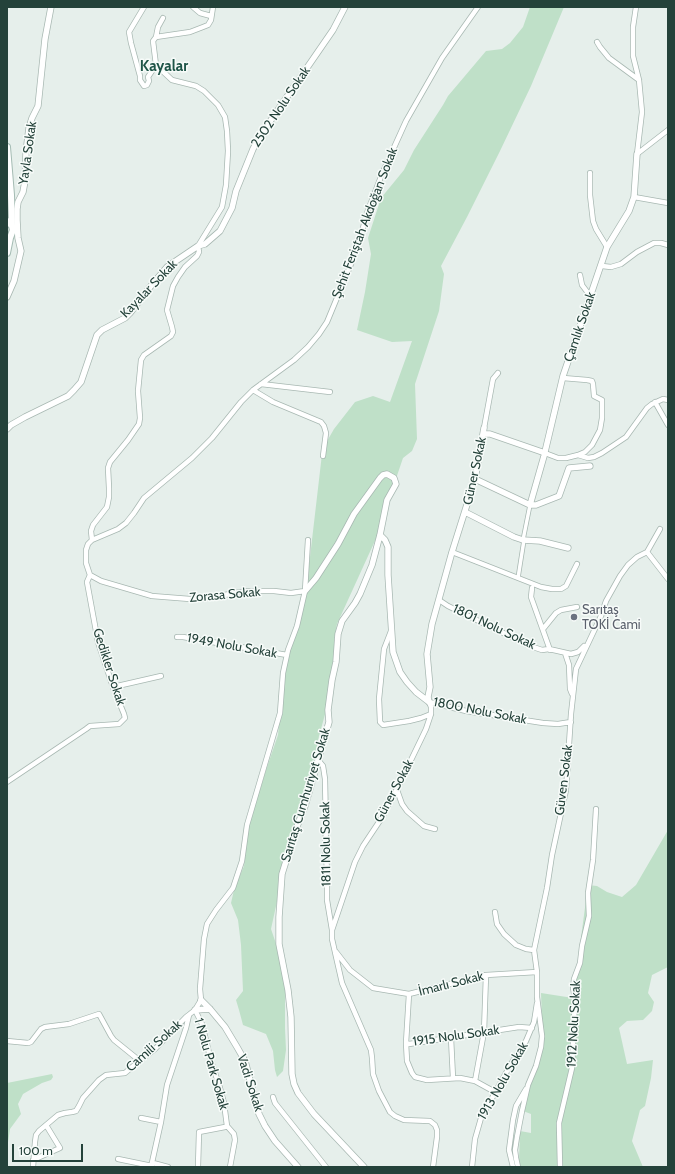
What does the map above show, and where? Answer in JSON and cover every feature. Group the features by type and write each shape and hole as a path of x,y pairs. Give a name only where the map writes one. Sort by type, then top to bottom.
{"main road":[{"path":"7,147 13,230 9,239 7,253"},
{"path":"7,221 12,226"}],"street":[{"name":"Yayla Sokak","path":"7,297 14,281 21,251 17,226 17,209 18,202 23,192 29,128 38,106 45,39 51,7"},
{"path":"193,7 200,13 211,16"},
{"path":"156,36 190,32 203,28 208,25 211,20 213,7"},
{"name":"2502 Nolu Sokak","path":"198,246 205,244 216,235 223,226 232,208 236,191 253,149 260,136 333,30 345,7"},
{"name":"Şehit Feriştah Akdoğan Sokak","path":"261,384 294,360 319,334 329,316 351,264 360,240 367,213 382,174 406,121 442,58 478,7"},
{"path":"636,7 633,27 633,56 639,80 642,112 638,154"},
{"path":"142,8 129,32 140,80 144,86 147,85 149,81 148,77 156,65"},
{"path":"92,540 91,531 93,525 107,507 109,497 108,468 110,462 139,424 138,391 142,360 144,355 171,336 173,332 167,310 173,286 185,268 197,256 199,252 198,246 222,207 226,185 228,151 225,117 218,105 204,91 196,86 172,80 156,65 153,41 163,18"},
{"path":"597,42 609,58 639,80"},
{"path":"638,154 668,130"},
{"name":"Çamlık Sokak","path":"518,578 530,505 545,453 563,378 602,266 607,247 629,210 634,197 638,154"},
{"path":"590,173 590,195 593,221 607,247"},
{"path":"634,197 668,203"},
{"path":"602,266 611,267 621,264 637,252 654,243 668,245"},
{"name":"Kayalar Sokak","path":"7,429 25,417 68,396 81,382 97,335 102,330 125,318 167,267 198,246"},
{"path":"580,275 582,285 591,297"},
{"name":"Güner Sokak","path":"433,1167 437,1137 435,1125 430,1121 404,1120 390,1112 378,1091 373,1074 371,1050 342,983 332,939 332,930 355,862 397,790 426,729 431,714 428,697 430,686 427,654 432,624 452,552 475,479 493,379 498,373"},
{"path":"483,431 558,458 566,458 584,452 592,445 600,430 602,400 594,396 594,384 592,382 563,378"},
{"path":"90,575 86,563 86,550 88,544 92,540 118,529 126,523 134,514 144,498 192,458 212,438 241,402 261,384 330,392"},
{"path":"254,390 272,402 321,422 326,433 323,456"},
{"path":"578,455 588,458 602,453 626,437 647,408 655,402 663,399 668,400"},
{"path":"655,402 668,424"},
{"path":"475,479 530,505 536,505 559,496 569,468 590,466"},
{"name":"Sarıtaş Cumhuriyet Sokak","path":"305,591 316,578 338,544 354,514 380,478 386,474 394,478 396,484 387,500 380,536 372,565 360,594 342,621 338,634 336,662 328,710 329,722 305,806 282,874 279,917 279,944 288,990 291,1017 292,1074 294,1084 303,1100 314,1114 364,1167"},
{"path":"465,512 514,537 524,540 540,541 568,548"},
{"path":"660,529 647,552 668,579"},
{"name":"1800 Nolu Sokak","path":"380,536 385,540 389,555 388,574 393,652 400,672 406,682 416,692 429,702 466,711 543,723 558,724 571,722"},
{"path":"201,1000 200,989 207,924 232,888 242,861 247,825 280,713 283,673 287,656 298,626 305,591 308,540"},
{"path":"452,552 541,587 552,589 561,589 566,586 577,564"},
{"name":"Güven Sokak","path":"518,1167 515,1150 517,1137 528,1086 541,1048 542,1036 537,997 537,972 534,950 548,888 552,855 565,797 576,668 601,616 606,601 620,576 637,557 647,552"},
{"name":"Zorasa Sokak","path":"90,575 101,581 152,596 190,599 247,592 291,593 305,591"},
{"name":"Gedikler Sokak","path":"7,782 90,726 119,724 125,718 98,642 87,582 90,575"},
{"name":"1801 Nolu Sokak","path":"532,588 532,597 550,650"},
{"name":"1801 Nolu Sokak","path":"439,600 448,606 530,646 542,650 571,654 578,652 587,644"},
{"name":"1801 Nolu Sokak","path":"543,629 556,613 561,610 578,607"},
{"path":"391,631 384,649 379,699 380,722 383,725 409,721 431,714"},
{"name":"1949 Nolu Sokak","path":"177,637 287,656"},
{"path":"566,653 569,665 570,689 573,694"},
{"path":"113,687 161,676"},
{"name":"1811 Nolu Sokak","path":"318,760 323,766 325,779 327,900 332,930"},
{"path":"397,790 402,804 407,811 424,826 435,829"},
{"name":"1912 Nolu Sokak","path":"560,1167 559,1123 572,1068 575,998 573,988 574,979 580,963 580,954 589,916 588,893 593,860 596,809"},
{"path":"495,912 497,924 504,934 516,945 534,950"},
{"name":"İmarlı Sokak","path":"335,950 350,970 373,988 408,994 486,975 537,972"},
{"path":"476,1081 484,1032 486,975"},
{"name":"1915 Nolu Sokak","path":"408,994 406,1042 411,1044 484,1032 532,1028"},
{"name":"1913 Nolu Sokak","path":"472,1167 477,1126 511,1064 526,1041 534,1022 537,997"},
{"name":"Vadi Sokak","path":"201,1000 225,1027 244,1061 259,1114 265,1126 275,1141 298,1167"},
{"name":"Camili Sokak","path":"34,1167 33,1160 36,1135 46,1125 58,1116 76,1111 83,1098 99,1080 106,1075 124,1073 155,1049 195,1010 201,1000"},
{"path":"195,1010 210,1009"},
{"name":"1 Nolu Park Sokak","path":"195,1010 202,1024 211,1061 220,1088 224,1103 227,1126 199,1132 198,1167"},
{"path":"7,1041 32,1042 41,1029 45,1027 69,1024 99,1014 114,1040 140,1061"},
{"path":"152,1165 167,1085 189,1015"},
{"path":"451,1038 453,1078"},
{"path":"406,1042 407,1061 415,1077 427,1080 460,1078 476,1081 495,1092"},
{"name":"Güven Sokak","path":"514,1167 509,1150 513,1120 516,1106 528,1086"},
{"path":"274,1097 275,1103 326,1167"},
{"path":"141,1118 161,1122"},
{"path":"33,1160 60,1148 46,1125"},
{"path":"227,1126 234,1134 235,1140 230,1167"},
{"path":"118,1159 168,1167"}],"green space":[{"path":"530,7 564,7 531,86 467,217 441,266 444,274 439,311 415,384 417,439 412,451 403,458 379,532 337,624 334,640 335,666 331,693 319,736 314,762 292,833 271,929 285,970 286,1050 283,1071 277,1077 273,1051 266,1034 243,1025 236,1000 243,991 241,945 238,920 231,903 234,890 244,866 249,825 278,735 285,662 302,605 310,557 322,454 334,429 355,402 373,396 390,402 412,341 392,342 357,330 371,254 368,238 381,198 404,170 414,150 448,96 486,51 502,49 510,43 523,27"},
{"path":"668,830 668,967 652,975 648,993 654,1002 652,1011 643,1020 627,1021 619,1028 627,1064 653,1060 645,1106 640,1110 632,1141 643,1167 520,1167 520,1131 531,1133 531,1114 523,1111 540,1054 542,1021 541,993 573,998 588,885 597,886 607,892 622,897 636,885"},
{"path":"52,1074 53,1077 51,1080 42,1083 23,1094 18,1104 21,1114 10,1129 7,1149 7,1083"}],"place":[{"name":"Sarıtaş TOKİ Cami","path":"574,617"}],"district":[{"name":"Kayalar","path":"164,67"}]}
